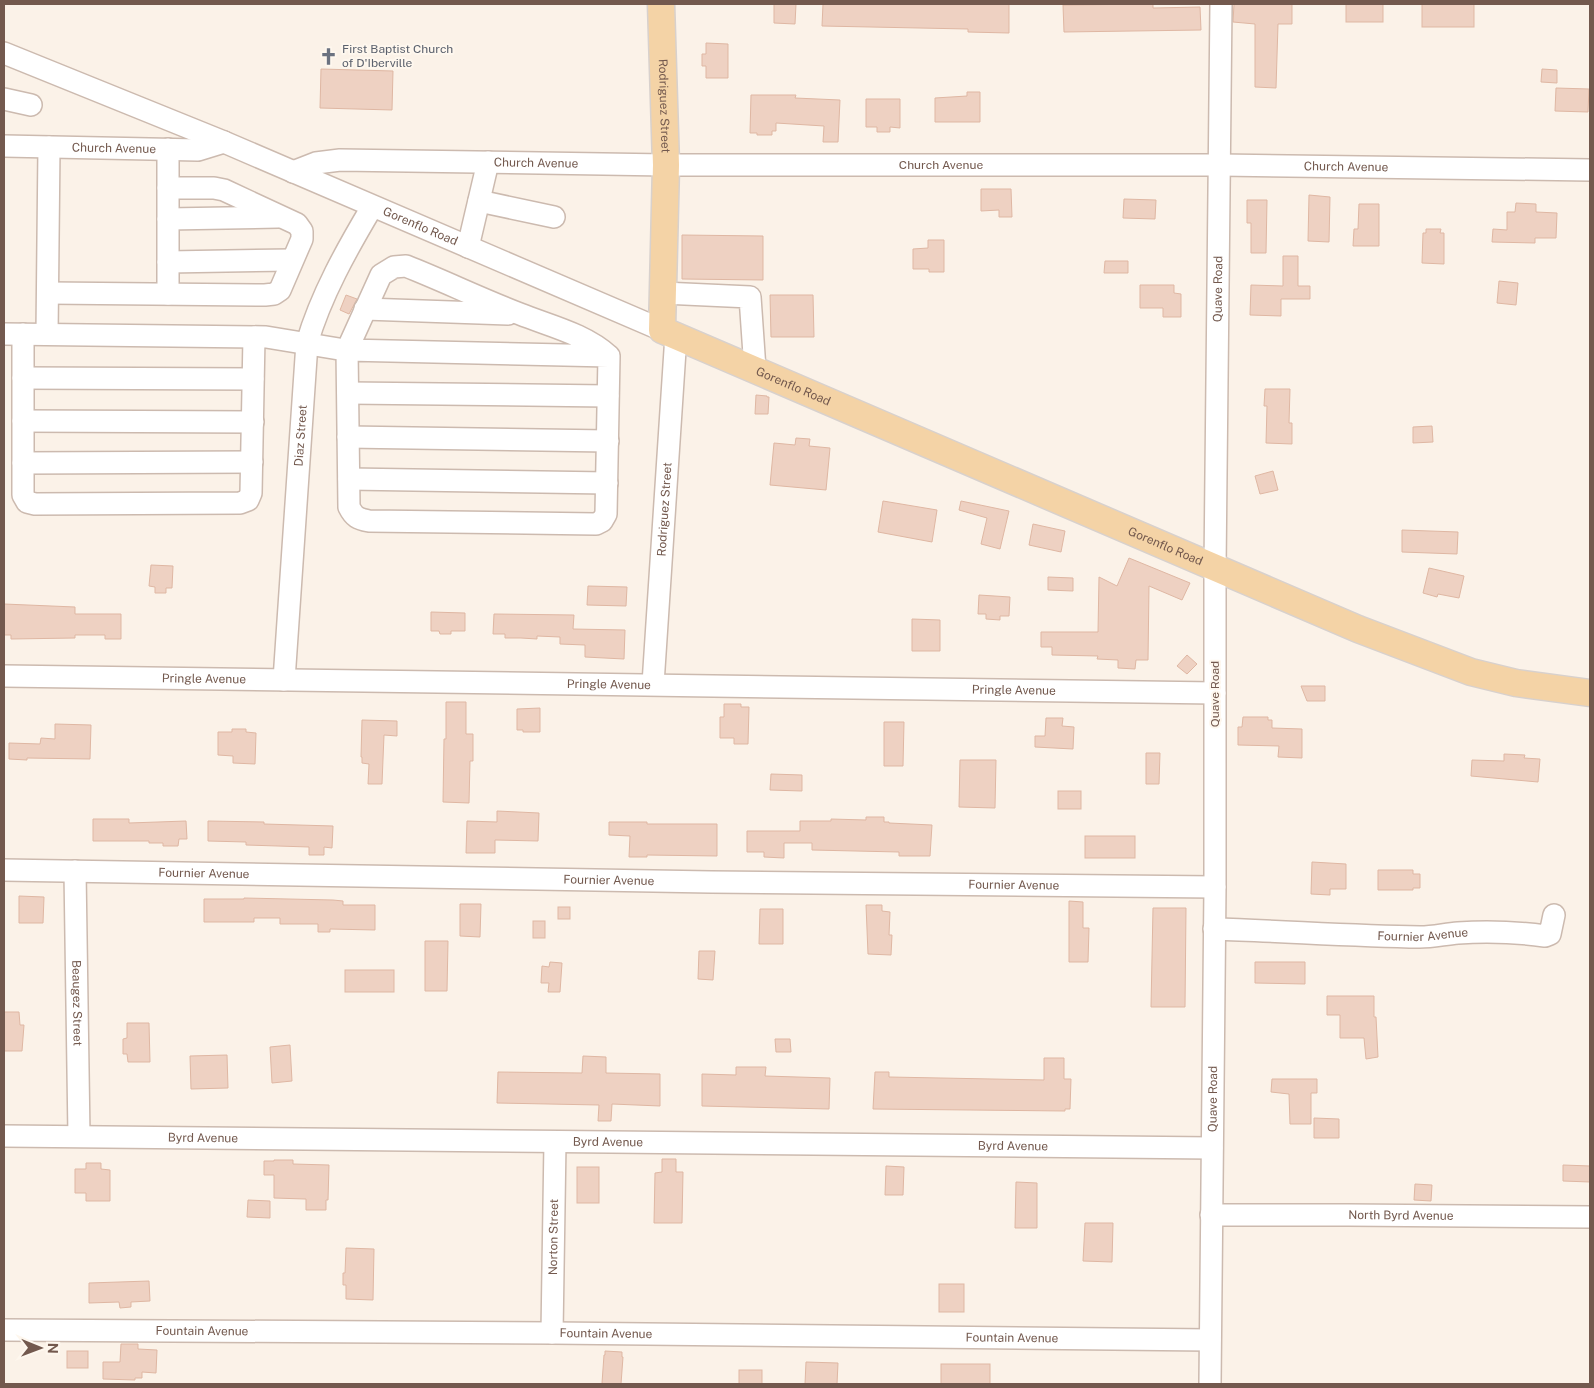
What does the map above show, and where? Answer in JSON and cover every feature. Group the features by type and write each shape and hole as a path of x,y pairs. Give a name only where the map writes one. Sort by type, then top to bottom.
{"main road":[{"name":"Rodriguez Street","path":"662,4 666,165 663,293 669,332"},
{"name":"Gorenflo Road","path":"669,332 1358,629 1471,672 1516,683 1590,693"}],"street":[{"name":"Quave Road","path":"1210,1384 1215,887 1215,568 1221,4"},
{"name":"Gorenflo Road","path":"4,53 224,142 468,248 669,332"},
{"path":"4,99 31,106"},
{"name":"Church Avenue","path":"4,146 198,150 224,142"},
{"path":"47,334 49,147"},
{"path":"168,149 168,294"},
{"name":"Church Avenue","path":"294,172 316,162 340,160 666,165 1220,164 1590,170"},
{"path":"468,248 488,162"},
{"path":"48,293 274,294 280,290 302,238 302,231 297,224 224,190 214,188 168,188"},
{"path":"479,201 554,217"},
{"name":"Diaz Street","path":"284,680 307,343 311,329 330,286 352,241 372,207"},
{"path":"168,219 284,217"},
{"path":"168,262 292,260"},
{"path":"406,266 521,314 586,340 600,347 609,356 606,514 602,521 596,524 576,524 379,521 358,519 352,514 349,507 347,350 381,275 394,267 406,266"},
{"path":"663,293 750,296 755,369"},
{"path":"365,310 521,314"},
{"name":"Rodriguez Street","path":"653,684 669,332"},
{"path":"254,337 251,493 248,500 240,503 35,504 28,502 23,495 23,378 13,334 266,337 347,350 609,356"},
{"path":"23,378 253,379"},
{"path":"348,393 608,396"},
{"path":"23,421 253,422"},
{"path":"348,437 608,441"},
{"path":"23,463 252,462"},
{"path":"348,479 607,483"},
{"name":"Pringle Avenue","path":"4,676 1215,693"},
{"name":"Fournier Avenue","path":"4,870 1215,887"},
{"name":"Beaugez Street","path":"75,871 79,1136"},
{"name":"Fournier Avenue","path":"1214,930 1313,932 1365,936 1433,937 1495,932 1545,936 1550,934 1552,930 1554,914"},
{"name":"Byrd Avenue","path":"4,1136 1212,1148"},
{"name":"Norton Street","path":"552,1333 555,1142"},
{"name":"North Byrd Avenue","path":"1211,1215 1590,1217"},
{"name":"Fountain Avenue","path":"4,1330 552,1333 1210,1340"}],"building":[{"path":"774,4 796,4 795,24 774,23"},
{"path":"823,4 1009,4 1009,33 968,32 968,29 822,26"},
{"path":"1153,4 1153,8 1200,7 1201,30 1064,32 1063,5"},
{"path":"1234,4 1292,4 1292,24 1278,24 1276,88 1255,87 1255,24 1233,22"},
{"path":"1346,4 1383,4 1383,22 1346,22"},
{"path":"1422,4 1474,4 1474,27 1422,27"},
{"path":"706,43 728,44 728,78 706,78 706,66 702,66 702,54 706,54"},
{"path":"321,69 393,71 392,110 320,108"},
{"path":"1542,69 1557,70 1557,83 1541,82"},
{"path":"1556,88 1589,89 1588,112 1555,111"},
{"path":"967,92 980,92 980,122 935,122 935,98 967,96"},
{"path":"751,95 796,95 795,98 840,100 838,142 823,142 824,126 776,123 776,131 772,131 772,135 750,133"},
{"path":"866,99 900,99 900,128 890,127 890,132 877,132 877,127 866,127"},
{"path":"981,189 1011,189 1012,217 999,217 999,210 981,211"},
{"path":"1309,195 1330,197 1329,242 1308,241"},
{"path":"1124,199 1156,200 1155,219 1123,218"},
{"path":"1247,200 1267,200 1266,253 1251,253 1251,223 1247,223"},
{"path":"1516,203 1536,204 1536,212 1557,213 1556,238 1535,238 1535,243 1492,242 1493,229 1507,230 1507,212 1515,212"},
{"path":"1359,204 1379,204 1379,246 1353,246 1354,229 1358,229"},
{"path":"1426,229 1441,229 1440,233 1444,233 1444,264 1422,263 1423,233 1426,233"},
{"path":"682,235 763,236 763,280 682,279"},
{"path":"928,240 944,240 944,272 929,272 929,269 913,269 913,249 928,248"},
{"path":"1283,256 1298,256 1298,286 1310,286 1310,299 1281,299 1281,316 1250,315 1251,285 1283,286"},
{"path":"1105,261 1128,261 1128,273 1104,273"},
{"path":"1499,281 1518,283 1516,305 1497,303"},
{"path":"1140,285 1174,285 1174,293 1181,294 1181,317 1163,317 1163,308 1140,308"},
{"path":"346,295 357,299 349,314 340,310"},
{"path":"770,295 813,295 814,337 771,337"},
{"path":"1265,389 1290,389 1289,423 1292,423 1292,444 1266,443 1267,406 1264,406"},
{"path":"756,395 769,397 768,414 755,414"},
{"path":"1432,426 1433,442 1413,443 1413,427"},
{"path":"796,438 810,439 809,446 830,448 826,490 770,485 774,443 795,445"},
{"path":"1273,471 1278,490 1260,494 1255,476"},
{"path":"883,501 937,510 932,542 878,532"},
{"path":"961,501 1009,511 1000,549 981,544 987,518 959,510"},
{"path":"1033,524 1065,531 1061,552 1029,545"},
{"path":"1402,530 1458,532 1457,554 1402,552"},
{"path":"1129,558 1190,583 1182,600 1149,586 1148,660 1136,660 1135,669 1118,668 1118,660 1097,659 1098,656 1052,655 1052,647 1041,647 1041,632 1098,632 1099,577 1117,586"},
{"path":"151,565 173,566 172,588 166,588 166,593 155,593 155,587 149,586"},
{"path":"1429,568 1464,576 1459,598 1438,594 1437,597 1423,593"},
{"path":"1048,577 1073,578 1073,591 1048,590"},
{"path":"588,586 627,587 626,606 587,605"},
{"path":"979,595 1010,597 1009,616 1000,616 1000,620 986,619 986,614 978,614"},
{"path":"4,604 75,607 75,614 121,614 121,639 105,639 105,635 75,635 75,638 11,639 11,635 4,635"},
{"path":"431,612 465,613 465,631 451,631 451,634 440,634 439,631 431,631"},
{"path":"494,614 574,615 573,629 625,630 624,659 585,657 585,645 560,644 560,637 537,636 537,639 505,638 505,634 493,634"},
{"path":"912,619 940,620 940,651 912,651"},
{"path":"1187,655 1197,664 1187,674 1177,666"},
{"path":"1301,686 1325,686 1325,701 1307,701"},
{"path":"446,702 466,702 466,734 473,734 473,761 470,761 469,803 443,802"},
{"path":"724,704 741,704 741,707 749,707 748,744 734,744 734,738 720,738 720,717 724,717"},
{"path":"540,708 540,732 517,730 517,709"},
{"path":"1243,717 1268,717 1268,720 1272,720 1272,728 1302,729 1302,758 1278,757 1279,746 1238,745 1238,727 1242,727"},
{"path":"1046,718 1063,718 1062,726 1074,727 1073,749 1035,747 1035,736 1045,736"},
{"path":"362,720 397,721 397,736 384,735 382,784 368,784 369,764 362,763 361,757"},
{"path":"884,722 904,722 903,766 884,766"},
{"path":"55,724 91,725 90,759 9,759 9,743 40,744 41,738 55,739"},
{"path":"232,729 246,729 246,732 256,733 255,764 233,763 233,756 218,755 218,732 232,732"},
{"path":"1146,753 1160,753 1159,784 1146,784"},
{"path":"1504,754 1525,755 1524,758 1540,759 1538,782 1471,776 1472,760 1504,761"},
{"path":"960,760 996,760 995,808 959,807"},
{"path":"771,774 802,775 802,791 770,790"},
{"path":"1058,791 1081,791 1081,809 1058,809"},
{"path":"497,811 539,813 538,841 495,840 495,853 466,853 467,821 497,822"},
{"path":"866,817 884,817 884,822 889,823 932,825 930,856 899,856 899,852 812,850 812,843 784,843 784,858 764,857 764,852 747,852 747,831 800,831 800,821 831,821 831,819 866,820"},
{"path":"93,819 129,819 129,823 186,821 187,839 179,839 178,846 163,846 163,843 149,843 149,841 93,841"},
{"path":"208,821 333,826 332,848 324,847 324,855 309,855 309,847 246,845 246,842 208,841"},
{"path":"609,822 717,824 717,856 647,855 647,857 629,857 630,836 609,835"},
{"path":"1085,836 1135,836 1135,858 1085,858"},
{"path":"1312,862 1346,864 1346,889 1330,889 1330,895 1311,894"},
{"path":"1378,870 1413,870 1413,874 1420,874 1420,888 1413,888 1413,890 1378,890"},
{"path":"19,896 44,897 43,923 19,923"},
{"path":"204,899 333,900 343,901 343,905 375,905 375,930 330,929 330,932 318,932 318,924 280,924 280,918 254,918 254,922 204,922"},
{"path":"1069,901 1083,902 1083,928 1089,928 1088,962 1069,962"},
{"path":"460,904 481,904 480,937 460,936"},
{"path":"866,905 882,905 882,911 890,912 889,935 892,935 891,955 868,954"},
{"path":"558,907 570,907 570,919 558,919"},
{"path":"1153,908 1186,908 1185,1007 1151,1007"},
{"path":"760,909 783,909 783,944 759,944"},
{"path":"533,921 545,921 545,938 533,938"},
{"path":"425,941 448,941 447,991 425,991"},
{"path":"699,951 715,951 713,980 698,979"},
{"path":"550,962 562,963 560,992 548,992 549,983 541,983 542,966 549,967"},
{"path":"1255,962 1305,962 1305,984 1255,983"},
{"path":"345,970 394,970 394,992 345,992"},
{"path":"1327,996 1374,996 1378,1057 1366,1059 1364,1038 1340,1038 1340,1015 1327,1015"},
{"path":"4,1012 19,1012 20,1025 24,1025 22,1051 4,1051"},
{"path":"127,1023 149,1023 150,1062 128,1062 127,1054 123,1054 123,1039 127,1038"},
{"path":"775,1039 790,1039 791,1052 776,1052"},
{"path":"290,1045 292,1081 272,1083 270,1047"},
{"path":"227,1055 228,1088 191,1089 190,1056"},
{"path":"583,1056 606,1057 606,1073 660,1074 660,1106 612,1104 611,1121 598,1121 599,1105 497,1103 498,1072 582,1073"},
{"path":"1044,1058 1064,1058 1064,1079 1071,1079 1070,1109 1065,1109 1065,1111 873,1109 875,1072 889,1072 889,1077 1044,1080"},
{"path":"736,1067 766,1067 765,1076 830,1078 829,1109 702,1106 702,1074 736,1075"},
{"path":"1272,1079 1317,1079 1317,1093 1311,1093 1311,1124 1290,1124 1289,1094 1271,1092"},
{"path":"1314,1118 1339,1119 1339,1138 1314,1138"},
{"path":"662,1159 676,1159 676,1172 683,1172 682,1223 654,1223 655,1173 662,1172"},
{"path":"293,1160 293,1164 329,1165 326,1210 306,1210 306,1199 274,1198 274,1175 264,1175 264,1161"},
{"path":"86,1163 101,1163 101,1169 110,1170 110,1201 86,1201 86,1193 75,1193 75,1169 86,1169"},
{"path":"1563,1165 1590,1166 1590,1182 1563,1181"},
{"path":"886,1166 904,1167 903,1195 885,1195"},
{"path":"577,1167 599,1167 599,1203 577,1203"},
{"path":"1016,1182 1037,1183 1037,1228 1015,1228"},
{"path":"1415,1184 1432,1185 1431,1201 1414,1200"},
{"path":"248,1200 270,1201 270,1218 247,1217"},
{"path":"1085,1223 1113,1223 1112,1262 1083,1261"},
{"path":"346,1248 374,1249 373,1300 346,1299 346,1285 343,1285 343,1273 345,1273"},
{"path":"149,1281 150,1301 131,1302 131,1307 120,1308 119,1302 89,1303 89,1283"},
{"path":"939,1284 964,1284 964,1312 939,1312"},
{"path":"121,1344 138,1344 138,1349 157,1350 156,1373 142,1372 142,1378 135,1378 135,1380 103,1379 103,1362 120,1362"},
{"path":"67,1351 88,1351 88,1368 67,1368"},
{"path":"605,1351 622,1352 621,1384 602,1383"},
{"path":"806,1362 838,1363 837,1384 805,1384"},
{"path":"941,1364 990,1364 990,1384 941,1384"},
{"path":"739,1370 762,1370 762,1384 739,1384"}],"place":[{"name":"First Baptist Church of D'Iberville","path":"328,56"}]}
